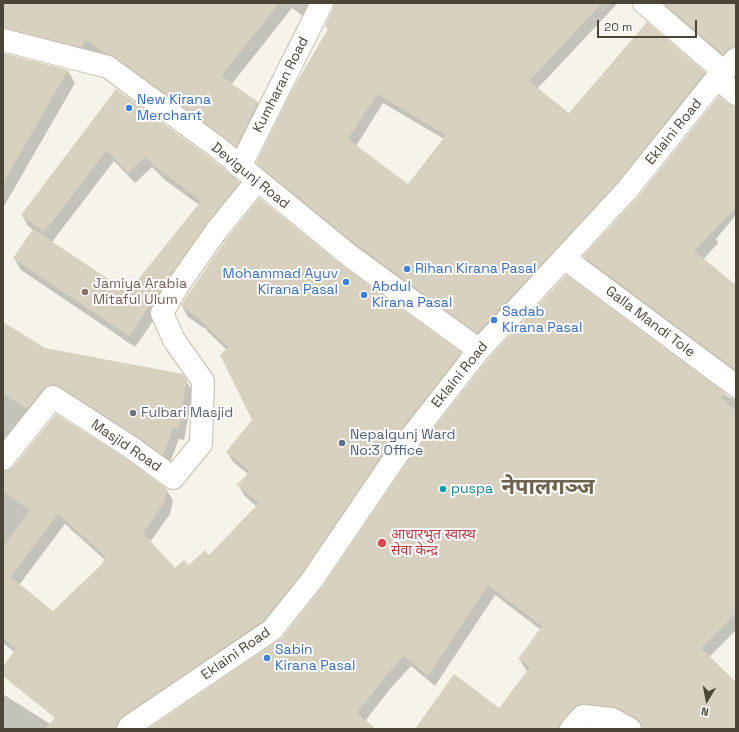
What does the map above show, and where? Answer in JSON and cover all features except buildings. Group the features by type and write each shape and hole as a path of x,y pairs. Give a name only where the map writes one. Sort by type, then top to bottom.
{"street":[{"name":"Kumharan Road","path":"240,166 322,3"},
{"path":"644,3 726,69 736,94"},
{"name":"Devigunj Road","path":"3,40 108,67 217,147 350,256 479,350"},
{"name":"Eklaini Road","path":"128,729 272,630 312,580 397,455 479,350 627,190 726,69"},
{"name":"Masjid Road","path":"3,459 53,397 132,448 172,478 201,444 203,381 174,340 162,313 177,287 217,230 257,181"},
{"name":"Galla Mandi Tole","path":"564,258 736,386"},
{"path":"571,729 583,716 612,719 630,729"}],"place":[{"name":"New Kirana Merchant","path":"129,108"},
{"name":"Rihan Kirana Pasal","path":"407,269"},
{"name":"Mohammad Ayuv Kirana Pasal","path":"346,282"},
{"name":"Jamiya Arabia Mitaful Ulum","path":"85,292"},
{"name":"Abdul Kirana Pasal","path":"364,295"},
{"name":"Sadab Kirana Pasal","path":"494,320"},
{"name":"Fulbari Masjid","path":"133,413"},
{"name":"Nepalgunj Ward No:3 Office","path":"342,443"},
{"name":"puspa","path":"443,489"},
{"name":"आधारभुत स्वास्थ सेवा केन्द्र","path":"382,543"},
{"name":"Sabin Kirana Pasal","path":"267,658"}],"district":[{"name":"नेपालगञ्ज","path":"548,488"}]}
